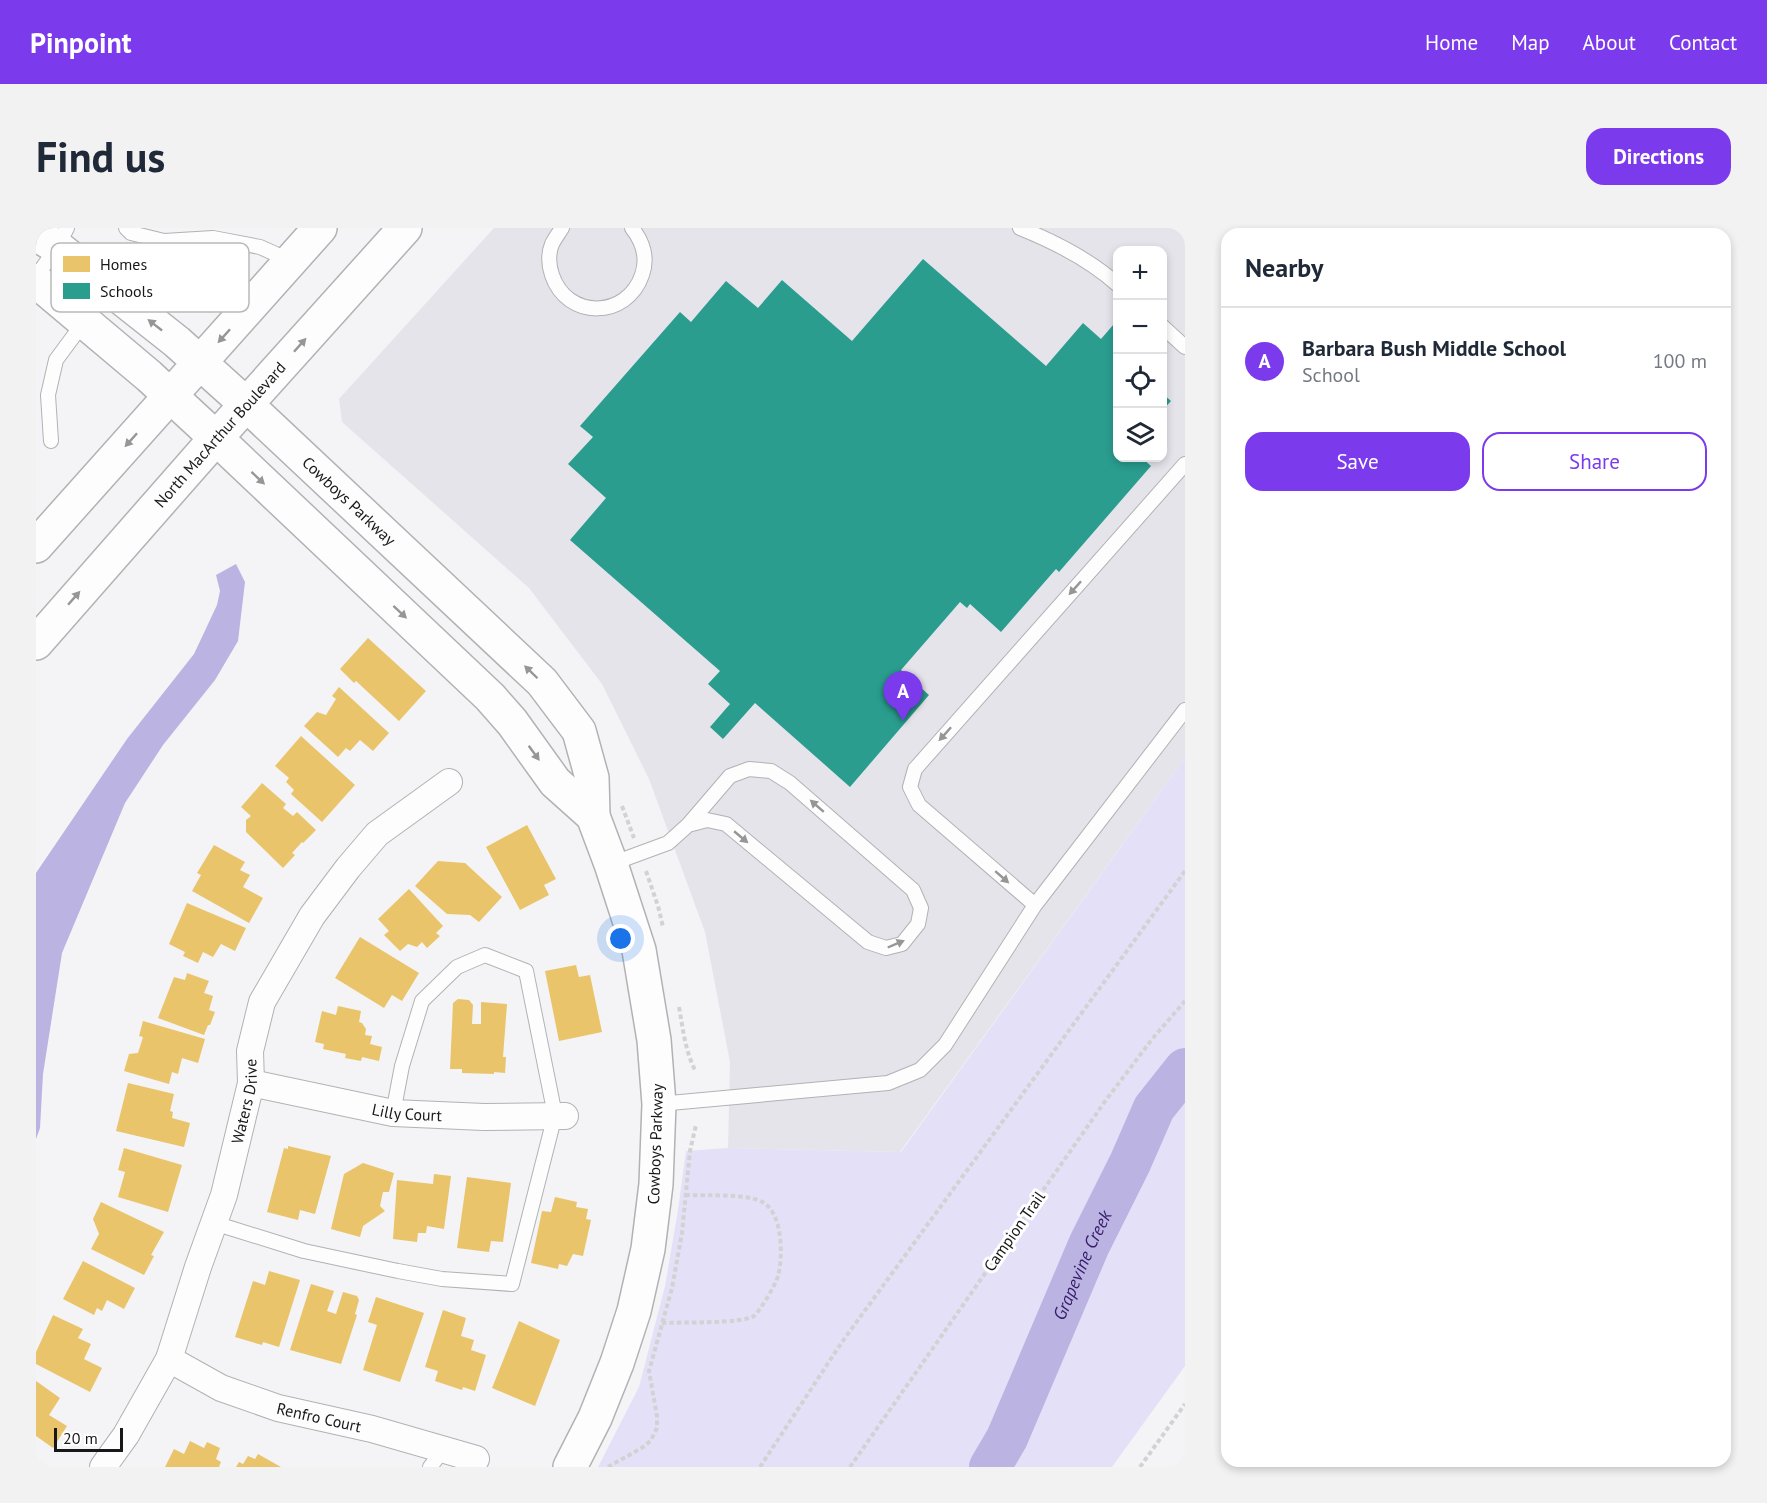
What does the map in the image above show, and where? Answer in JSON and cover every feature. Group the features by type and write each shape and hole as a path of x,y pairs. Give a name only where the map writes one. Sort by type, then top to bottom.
{"street":[{"path":"249,308 320,228"},
{"name":"North MacArthur Boulevard","path":"36,643 405,228"},
{"name":"Cowboys Parkway","path":"36,279 51,292"},
{"name":"Cowboys Parkway","path":"73,312 216,438 490,697 512,722 555,782 593,816"},
{"name":"Cowboys Parkway","path":"142,312 247,405 542,682 579,731 592,778 593,816 639,950 654,1040 659,1104 656,1184 648,1249 634,1311 617,1363 595,1418 570,1467"},
{"path":"36,546 246,312"},
{"name":"Waters Drive","path":"103,1467 126,1435 169,1359 224,1195 251,1083 250,1051 262,1002 312,916 348,868 377,834 449,782"},
{"name":"Lilly Court","path":"251,1083 393,1113 484,1117 560,1116"},
{"name":"Renfro Court","path":"169,1359 221,1388 278,1408 372,1429 437,1458 476,1458"}],"lane":[{"path":"126,228 131,233 164,240 213,238 239,243"},
{"path":"562,228 552,245 549,265 555,284 568,300 587,308 607,308 625,300 639,285 645,266 643,246 634,228"},
{"path":"1020,228 1078,255 1113,281"},
{"path":"36,279 51,243"},
{"path":"249,245 260,247 291,261"},
{"path":"51,441 48,395 56,360 84,322"},
{"path":"1167,331 1185,347"},
{"path":"1035,905 919,805 910,786 915,769 1185,464"},
{"path":"659,1104 888,1083 920,1070 945,1045 1035,905 1185,710"},
{"path":"611,864 668,843 688,825 730,776 749,769 771,771 790,783 913,890 921,908 918,924 902,944 886,948 868,942 726,824 707,820 688,825"},
{"path":"214,1223 304,1251 398,1271 442,1279 512,1284 560,1116 526,971 486,955 457,966 422,1001 402,1066 393,1113"}],"path":[{"path":"760,1467 842,1342 1185,872"},
{"name":"Campion Trail","path":"850,1467 1106,1100 1153,1038 1185,1001"},
{"path":"662,1323 741,1320 754,1316 777,1277 781,1240 774,1215 765,1203 750,1197 687,1195"},
{"path":"1140,1467 1185,1404"}],"shaded area":[{"path":"494,228 1185,228 1185,758 900,1152 728,1148 730,1062 705,932 649,779 602,684 529,588 342,422 339,399"},
{"path":"236,564 245,582 238,641 215,680 163,745 125,803 62,953 43,1074 40,1128 36,1139 36,873 127,739 194,654 217,605 220,591 216,575"},
{"path":"1185,758 1185,1366 1112,1467 598,1467 639,1387 665,1286 686,1151 728,1148 901,1152"}],"building: Homes":[{"path":"368,638 426,691 399,721 340,669"},
{"path":"339,687 389,733 373,751 360,740 350,751 346,748 338,757 304,726 317,712 326,715 336,699 332,696"},
{"path":"301,736 355,785 322,822 291,794 294,790 286,782 289,778 275,766"},
{"path":"262,783 286,804 283,808 293,816 297,812 316,830 292,853 295,855 283,868 246,832 246,820 251,816 241,807"},
{"path":"527,825 556,879 544,885 549,895 520,910 486,847"},
{"path":"214,845 245,862 240,870 250,875 243,887 263,898 249,923 192,891 201,875 197,873"},
{"path":"438,861 465,863 502,897 479,922 470,915 447,914 415,886"},
{"path":"409,889 443,926 436,933 440,936 427,948 422,942 417,947 408,944 400,951 384,935 389,931 378,919"},
{"path":"187,903 246,928 235,951 221,944 213,957 203,952 198,963 183,956 185,952 169,944"},
{"path":"360,937 419,973 402,1001 392,995 384,1008 335,978"},
{"path":"576,965 579,977 590,975 602,1032 559,1041 545,971"},
{"path":"187,973 209,981 204,993 213,996 209,1010 215,1012 204,1035 158,1018 174,977 185,980"},
{"path":"458,999 469,1000 473,1005 472,1024 481,1024 481,1002 507,1004 503,1057 506,1057 505,1073 462,1073 462,1069 450,1069 453,1003"},
{"path":"338,1006 361,1011 359,1022 366,1029 365,1035 372,1036 370,1044 382,1047 379,1061 362,1057 361,1061 345,1058 346,1054 323,1049 324,1044 315,1042 322,1011 336,1015"},
{"path":"143,1021 205,1039 198,1063 182,1058 178,1074 172,1072 169,1084 124,1071 129,1054 138,1053 143,1037 139,1036"},
{"path":"128,1083 174,1094 170,1111 173,1112 172,1118 190,1123 184,1147 116,1131"},
{"path":"288,1146 331,1156 315,1214 300,1210 298,1220 267,1212 284,1148 288,1149"},
{"path":"124,1148 182,1165 168,1212 118,1197 125,1172 118,1170"},
{"path":"363,1163 394,1173 389,1192 383,1192 380,1206 385,1211 363,1226 360,1237 331,1229 344,1174"},
{"path":"434,1174 451,1176 444,1229 427,1226 426,1233 418,1233 417,1242 393,1239 397,1180 433,1184"},
{"path":"467,1177 511,1183 503,1242 491,1241 489,1252 457,1248"},
{"path":"555,1197 577,1202 576,1207 588,1209 586,1219 591,1220 583,1256 573,1254 567,1266 559,1264 558,1269 531,1263 542,1211 551,1212"},
{"path":"101,1202 164,1232 151,1255 154,1256 144,1275 91,1249 99,1234 93,1219"},
{"path":"83,1261 135,1288 124,1309 107,1300 102,1311 97,1308 94,1315 63,1299"},
{"path":"269,1271 300,1280 279,1347 263,1342 262,1345 235,1337 253,1281 265,1285"},
{"path":"311,1284 334,1291 327,1311 336,1314 343,1292 357,1296 359,1300 355,1314 357,1315 341,1364 290,1350"},
{"path":"376,1297 424,1313 400,1382 363,1370 377,1325 368,1322"},
{"path":"443,1310 466,1318 461,1336 474,1340 471,1350 486,1355 475,1391 463,1387 462,1390 435,1381 438,1371 425,1367"},
{"path":"53,1315 83,1329 78,1338 91,1344 84,1359 102,1368 90,1392 36,1364 36,1352"},
{"path":"519,1321 560,1340 535,1406 492,1388"},
{"path":"36,1381 60,1398 49,1415 67,1426 53,1448 36,1436"},
{"path":"190,1441 204,1448 207,1442 220,1448 216,1459 221,1462 219,1467 165,1467 174,1449 184,1454"},
{"path":"258,1454 281,1467 236,1467 239,1462 243,1464 248,1456 255,1459"}],"building: Schools":[{"path":"923,259 1046,366 1083,323 1101,339 1113,325 1113,462 1146,462 1151,466 1059,572 1056,569 1001,632 970,604 967,608 960,602 901,670 929,695 850,787 755,703 723,739 710,727 730,704 708,684 720,671 570,540 606,498 568,464 593,437 580,426 680,312 691,322 726,281 758,308 782,280 852,341"}],"waterway":[{"name":"Grapevine Creek","path":"990,1467 1007,1438 1089,1245 1130,1163 1154,1108 1185,1069"}],"place":[{"name":"Barbara Bush Middle School","path":"903,721"}]}
